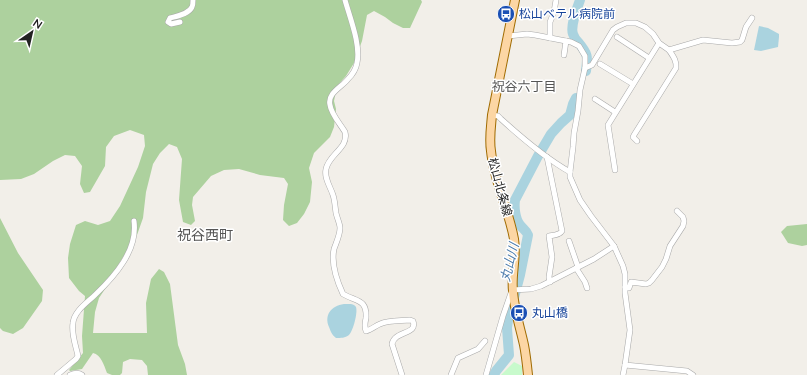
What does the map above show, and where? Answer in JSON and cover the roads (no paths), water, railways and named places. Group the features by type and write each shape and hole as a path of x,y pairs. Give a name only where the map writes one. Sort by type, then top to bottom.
{"main road":[{"name":"松山北条線","path":"515,0 490,131 491,152 495,174 509,217 514,240 515,255 512,290 516,313 525,347 528,375"}],"street":[{"path":"180,22 171,24 168,22 170,18 183,14 189,10 192,7 193,0"},
{"path":"345,0 358,51 355,69 348,80 338,88 329,104 346,136 344,144 332,157 326,170 328,183 334,198 340,229 334,250 335,270 344,294 360,301 364,305 366,310 364,327 366,331 387,322 413,321 414,327 411,330 399,335 392,341 402,375"},
{"path":"550,38 550,22 554,12 556,0"},
{"path":"669,50 704,40 732,43 740,42 752,18"},
{"path":"585,68 592,65 613,30 621,24 636,23 645,27 653,34 658,43 669,50 675,59 676,68 634,135 637,141"},
{"path":"508,36 527,34 566,40 579,46 585,56 585,68 580,90 570,172 572,183 580,200 614,246 623,266 630,330 626,365 623,375"},
{"path":"617,37 649,58"},
{"path":"564,55 566,40"},
{"path":"615,170 608,125 658,43"},
{"path":"600,64 633,84"},
{"path":"595,99 615,112"},
{"path":"492,115 498,116 527,142 570,172"},
{"path":"547,157 562,230 561,233 549,236 552,257 549,277 550,282"},
{"path":"625,287 629,288 631,282 649,283 662,267 670,246 683,226 683,217 677,211"},
{"path":"57,375 78,356 73,333 74,318 81,307 111,278 124,261 131,245 135,228 134,221"},
{"path":"569,242 577,267 587,288"},
{"path":"486,375 512,290 531,289 550,282 594,259 614,246"},
{"path":"451,375 458,358 478,348 485,341"},
{"path":"626,365 687,371 693,375"},
{"path":"70,375 79,373 82,375"}],"water":[{"path":"759,26 768,28 779,34 778,47 761,51 754,50"},
{"path":"344,304 352,304 356,307 355,322 349,335 336,338 329,327 327,319 332,309"}],"waterway":[{"path":"580,0 574,17 572,31 574,37 584,49 587,62 586,71"},
{"name":"丸山川","path":"494,375 509,355 507,328 508,320 520,275 528,235 517,220 515,200 551,134 570,115 576,98"}],"place":[{"name":"松山ベテル病院前","path":"506,14"},
{"name":"丸山橋","path":"519,313"}],"district":[{"name":"祝谷六丁目","path":"524,86"},
{"name":"祝谷西町","path":"205,235"}]}
